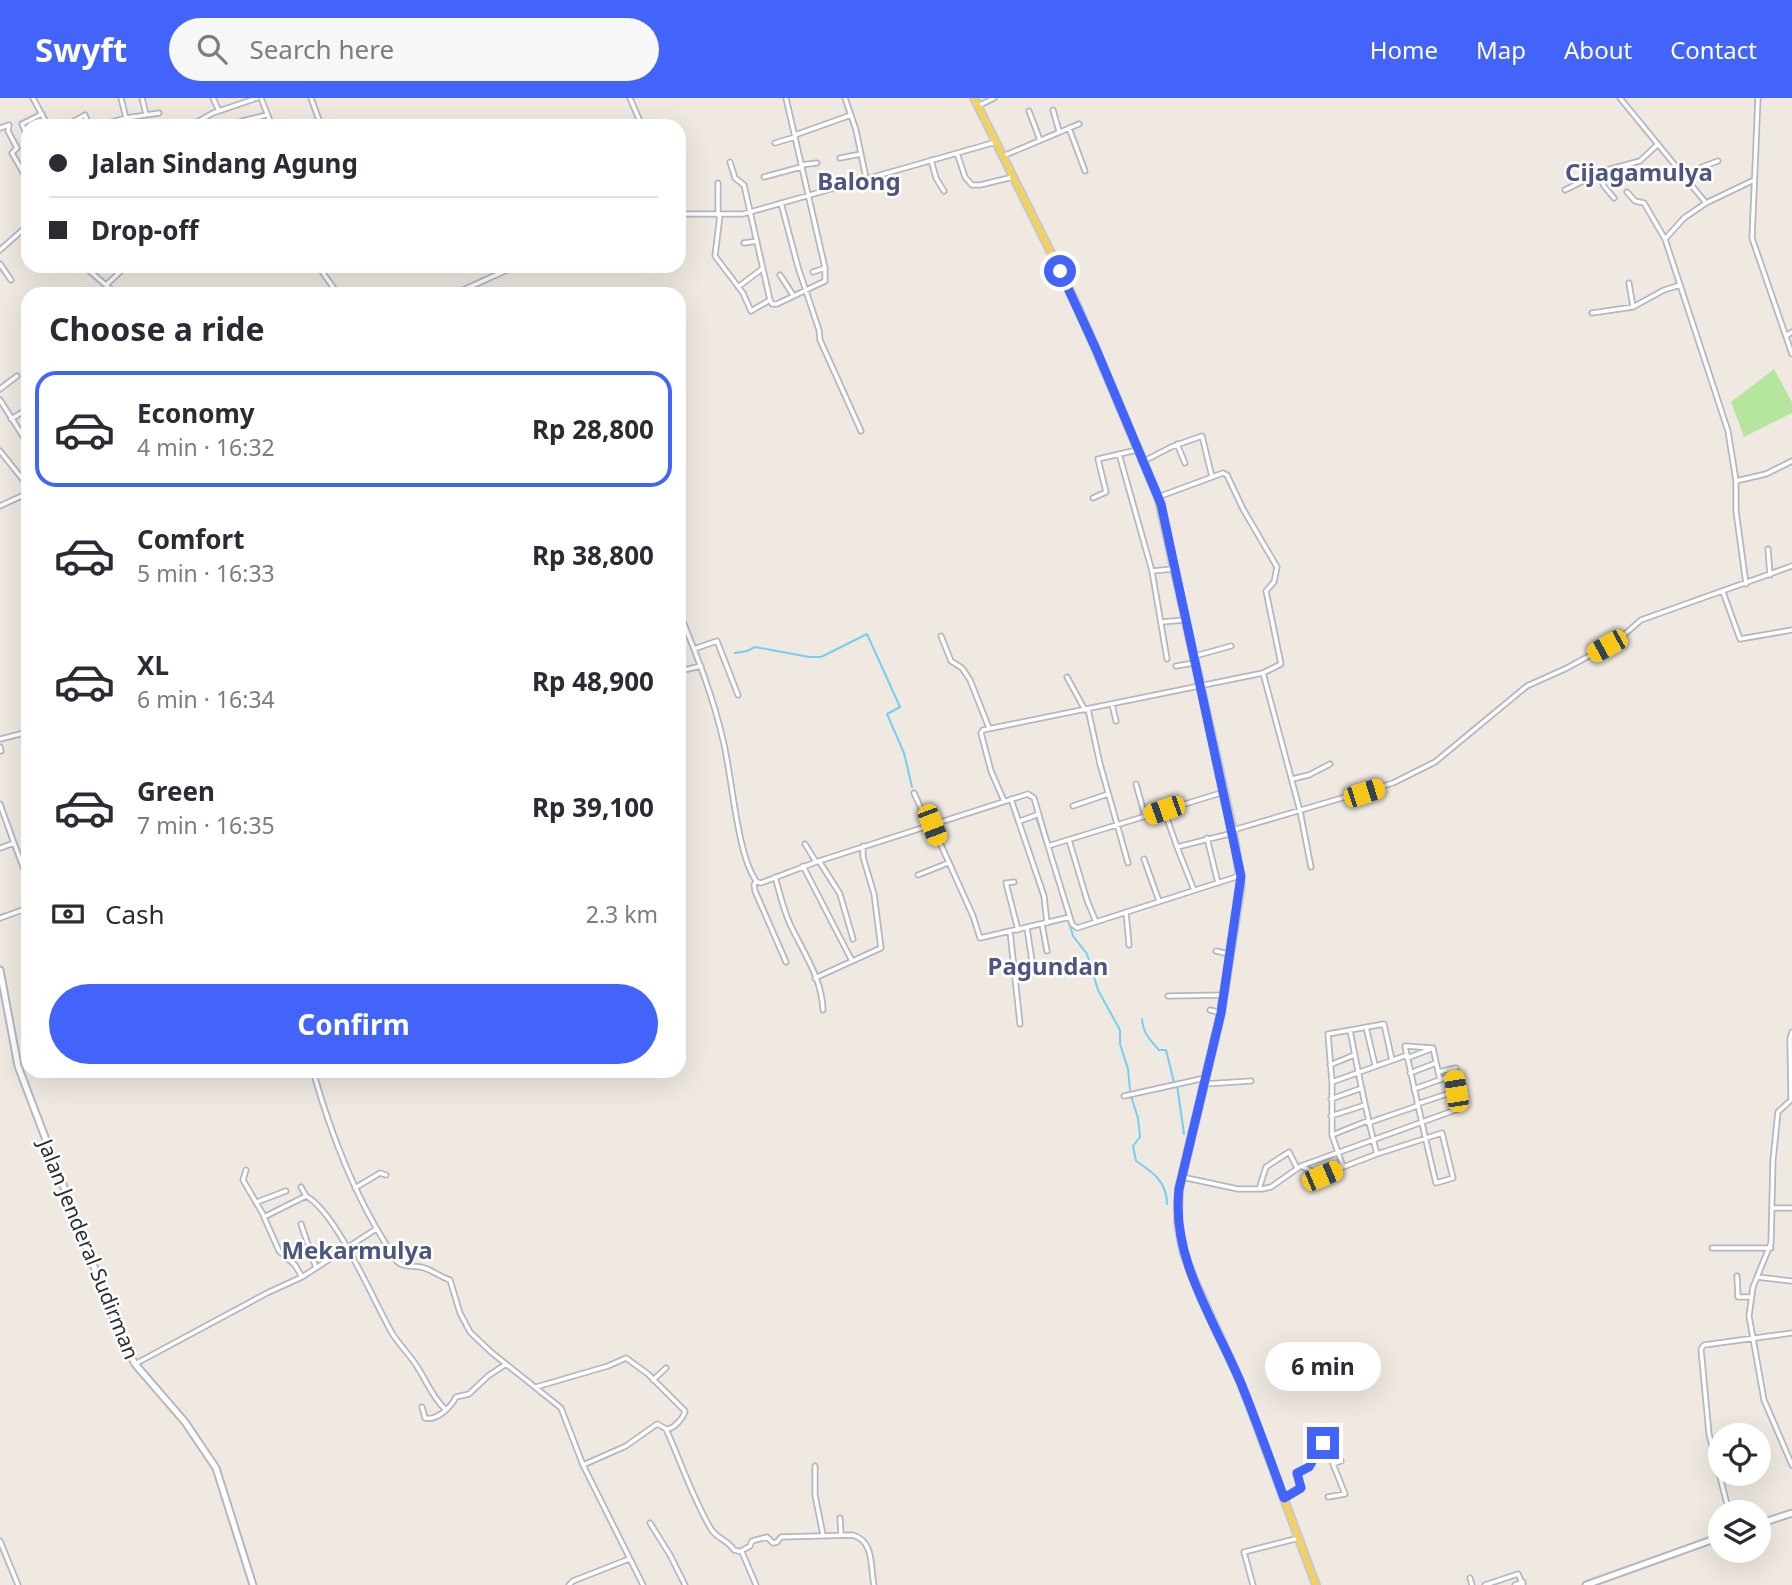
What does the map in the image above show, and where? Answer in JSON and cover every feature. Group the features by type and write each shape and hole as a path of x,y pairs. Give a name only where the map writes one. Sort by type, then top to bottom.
{"main road":[{"path":"974,98 1077,305 1139,450 1158,497 1175,569 1241,876 1221,1013 1182,1177 1178,1212 1186,1258 1241,1382 1314,1584"},
{"name":"Jalan Jenderal Sudirman","path":"0,970 21,1072"},
{"name":"Jalan Jenderal Sudirman","path":"23,1078 114,1320 135,1364 186,1422 216,1468 253,1585"},
{"path":"1771,1520 1792,1513"},
{"path":"1586,1585 1708,1541"}],"street":[{"path":"33,98 44,119"},
{"path":"121,98 126,118"},
{"path":"142,98 145,114"},
{"path":"214,98 219,111"},
{"path":"233,98 235,105"},
{"path":"204,119 259,98 269,119"},
{"path":"311,98 319,119"},
{"path":"630,98 639,119"},
{"path":"730,162 735,178 744,186 772,303 777,304 825,283 825,268 786,98"},
{"path":"845,98 866,178"},
{"path":"978,106 994,98"},
{"path":"1620,98 1706,203"},
{"path":"1758,98 1752,241 1792,354"},
{"path":"1053,110 1059,132"},
{"path":"1029,111 1041,140"},
{"path":"122,119 159,113"},
{"path":"32,119 42,114"},
{"path":"251,119 268,115"},
{"path":"775,143 851,115"},
{"path":"1003,156 1079,124"},
{"path":"0,128 9,125 8,131 17,148 12,153 21,169"},
{"path":"1069,128 1085,171"},
{"path":"686,214 751,212 996,142"},
{"path":"1565,190 1598,173 1633,164 1643,159 1658,144"},
{"path":"957,153 967,180 972,185 1014,177"},
{"path":"840,158 861,154"},
{"path":"930,160 944,191"},
{"path":"1685,179 1702,167 1718,161"},
{"path":"764,177 817,163"},
{"path":"1598,173 1614,198"},
{"path":"1665,239 1688,215 1753,180"},
{"path":"718,183 719,215 715,256 738,287 751,311 770,300"},
{"path":"1627,192 1635,201 1644,203 1665,239 1728,431 1736,481 1736,511 1746,584"},
{"path":"781,203 821,342 861,431"},
{"path":"0,250 21,231"},
{"path":"744,243 757,241"},
{"path":"0,264 11,280"},
{"path":"813,272 825,268"},
{"path":"738,287 762,269"},
{"path":"91,273 105,286 119,273"},
{"path":"470,287 500,273"},
{"path":"780,275 793,295"},
{"path":"1629,284 1633,307"},
{"path":"1592,313 1633,307 1664,290 1680,285"},
{"path":"1786,336 1792,332"},
{"path":"0,389 18,376"},
{"path":"0,400 21,434"},
{"path":"11,419 21,413"},
{"path":"1143,461 1177,444 1202,436 1212,477"},
{"path":"1177,444 1185,463"},
{"path":"1093,498 1105,492 1098,459 1139,450"},
{"path":"0,451 21,477"},
{"path":"1119,454 1152,571 1167,659"},
{"path":"1736,481 1766,474 1792,461"},
{"path":"1004,801 991,771 981,733 989,727 1201,687 1262,673 1281,664 1266,593 1274,582 1278,567 1242,509 1225,474 1158,497"},
{"path":"0,506 21,496"},
{"path":"1768,550 1770,575"},
{"path":"1177,847 1401,780 1435,762 1527,686 1618,640 1643,619 1792,566"},
{"path":"1152,571 1175,569"},
{"path":"1723,592 1731,619 1741,639 1792,630"},
{"path":"1162,622 1186,620"},
{"path":"686,629 701,666 723,740 743,851 756,881 755,891 786,962"},
{"path":"941,636 951,661 962,668 970,680 989,727"},
{"path":"694,649 715,640 718,642 738,695"},
{"path":"1176,666 1231,646"},
{"path":"686,670 701,666"},
{"path":"1262,673 1292,779 1311,867"},
{"path":"1067,677 1087,709 1128,863"},
{"path":"1112,704 1116,721"},
{"path":"0,738 21,734"},
{"path":"1292,779 1309,775 1329,764"},
{"path":"1136,784 1145,816"},
{"path":"1048,846 1224,792"},
{"path":"914,793 973,916 980,938 1070,917"},
{"path":"756,881 761,883 863,846 1031,794 1070,917 1077,928 1241,876"},
{"path":"1073,806 1108,794"},
{"path":"1012,799 1044,896 1046,951"},
{"path":"0,804 21,862"},
{"path":"1164,810 1194,890"},
{"path":"1020,821 1036,815"},
{"path":"1207,838 1218,883"},
{"path":"1069,840 1088,905 1096,922"},
{"path":"0,848 14,843"},
{"path":"805,844 839,894 853,939"},
{"path":"816,978 882,947 863,846"},
{"path":"1144,859 1159,901"},
{"path":"918,875 948,863"},
{"path":"803,866 852,961"},
{"path":"775,877 791,925 821,990 823,1010"},
{"path":"1014,882 1006,883 1018,930"},
{"path":"0,918 21,910"},
{"path":"1126,912 1129,945"},
{"path":"1027,928 1032,961"},
{"path":"1010,931 1020,1024"},
{"path":"1216,951 1231,955"},
{"path":"1168,996 1224,995"},
{"path":"0,1004 6,996"},
{"path":"1210,1010 1221,1013"},
{"path":"1343,1167 1332,1135 1328,1034 1384,1024 1392,1060"},
{"path":"1366,1027 1375,1065"},
{"path":"1350,1030 1366,1105 1367,1122 1377,1154"},
{"path":"1792,1032 1791,1100 1778,1112 1773,1160 1771,1248 1757,1277 1749,1316 1764,1400 1792,1465"},
{"path":"1259,1189 1266,1167 1289,1152 1299,1167 1322,1176 1377,1154 1425,1140 1441,1133 1453,1178 1436,1184 1425,1140 1422,1123 1417,1105 1405,1046 1433,1048"},
{"path":"1332,1082 1375,1065 1433,1048"},
{"path":"1433,1048 1440,1080"},
{"path":"1330,1065 1354,1055"},
{"path":"1410,1073 1436,1063"},
{"path":"1438,1072 1455,1068"},
{"path":"1182,1177 1238,1189 1271,1187 1299,1167 1458,1110 1453,1075 1414,1089"},
{"path":"315,1078 335,1142 376,1229 398,1262 423,1267 450,1280 455,1301 468,1329 564,1413 583,1465 641,1584"},
{"path":"1124,1096 1206,1081 1251,1081"},
{"path":"1331,1098 1362,1088"},
{"path":"1332,1135 1456,1091"},
{"path":"1331,1116 1366,1105"},
{"path":"246,1170 243,1180 257,1202 279,1251 295,1265 302,1277"},
{"path":"355,1188 382,1172 386,1175"},
{"path":"301,1187 343,1238 394,1336 417,1365 445,1409"},
{"path":"257,1202 286,1191"},
{"path":"264,1216 306,1196"},
{"path":"1772,1208 1792,1208"},
{"path":"301,1224 316,1268"},
{"path":"135,1364 302,1277 376,1229"},
{"path":"1712,1248 1771,1248"},
{"path":"1737,1276 1737,1295 1740,1298 1751,1297"},
{"path":"1757,1277 1792,1281"},
{"path":"1726,1500 1709,1434 1701,1349 1704,1345 1792,1334"},
{"path":"536,1387 626,1358 634,1362 685,1411 684,1418 666,1429"},
{"path":"422,1407 427,1419 440,1415 453,1404 456,1397 469,1394 506,1364"},
{"path":"653,1380 666,1368"},
{"path":"583,1465 626,1446 657,1424 666,1429 685,1471 691,1493 711,1529 718,1537 730,1543 734,1550 740,1551 749,1547 752,1541 767,1537 773,1543 778,1542 782,1536 803,1535 809,1538 841,1534 859,1537 870,1551 874,1585"},
{"path":"1284,1498 1301,1488 1297,1473 1309,1467 1323,1443 1345,1494 1328,1497"},
{"path":"1333,1464 1341,1461"},
{"path":"816,1466 815,1495 823,1535"},
{"path":"840,1518 841,1534"},
{"path":"650,1523 685,1585"},
{"path":"1253,1585 1244,1552 1299,1538"},
{"path":"0,1541 18,1585"},
{"path":"740,1551 756,1585"},
{"path":"569,1585 629,1559"},
{"path":"1485,1585 1518,1574 1523,1584 1515,1585"},
{"path":"583,1577 586,1585"},
{"path":"1470,1578 1472,1585"}],"green space":[{"path":"1774,369 1792,402 1792,413 1744,437 1731,402"}],"waterway":[{"path":"735,653 755,647 821,657 867,634 900,707 887,714 904,753 912,787"},
{"path":"1036,817 1055,873"},
{"path":"1063,902 1067,915"},
{"path":"1068,919 1073,936 1087,954 1098,990 1120,1030 1120,1044 1128,1069 1130,1090"},
{"path":"1142,1019 1150,1039 1159,1050 1166,1050 1174,1082"},
{"path":"1177,1085 1184,1134"},
{"path":"1131,1096 1138,1118 1140,1137 1133,1146 1136,1161 1162,1184 1167,1204"}],"district":[{"name":"Cijagamulya","path":"1639,171"},
{"name":"Balong","path":"859,180"},
{"name":"Pagundan","path":"1048,965"},
{"name":"Mekarmulya","path":"357,1249"}],"route":[{"path":"1060,271 1161,504 1241,876 1221,1013 1179,1189 1178,1223 1182,1243 1193,1277 1241,1382 1284,1498 1302,1487 1297,1473 1309,1467 1323,1443"}]}
